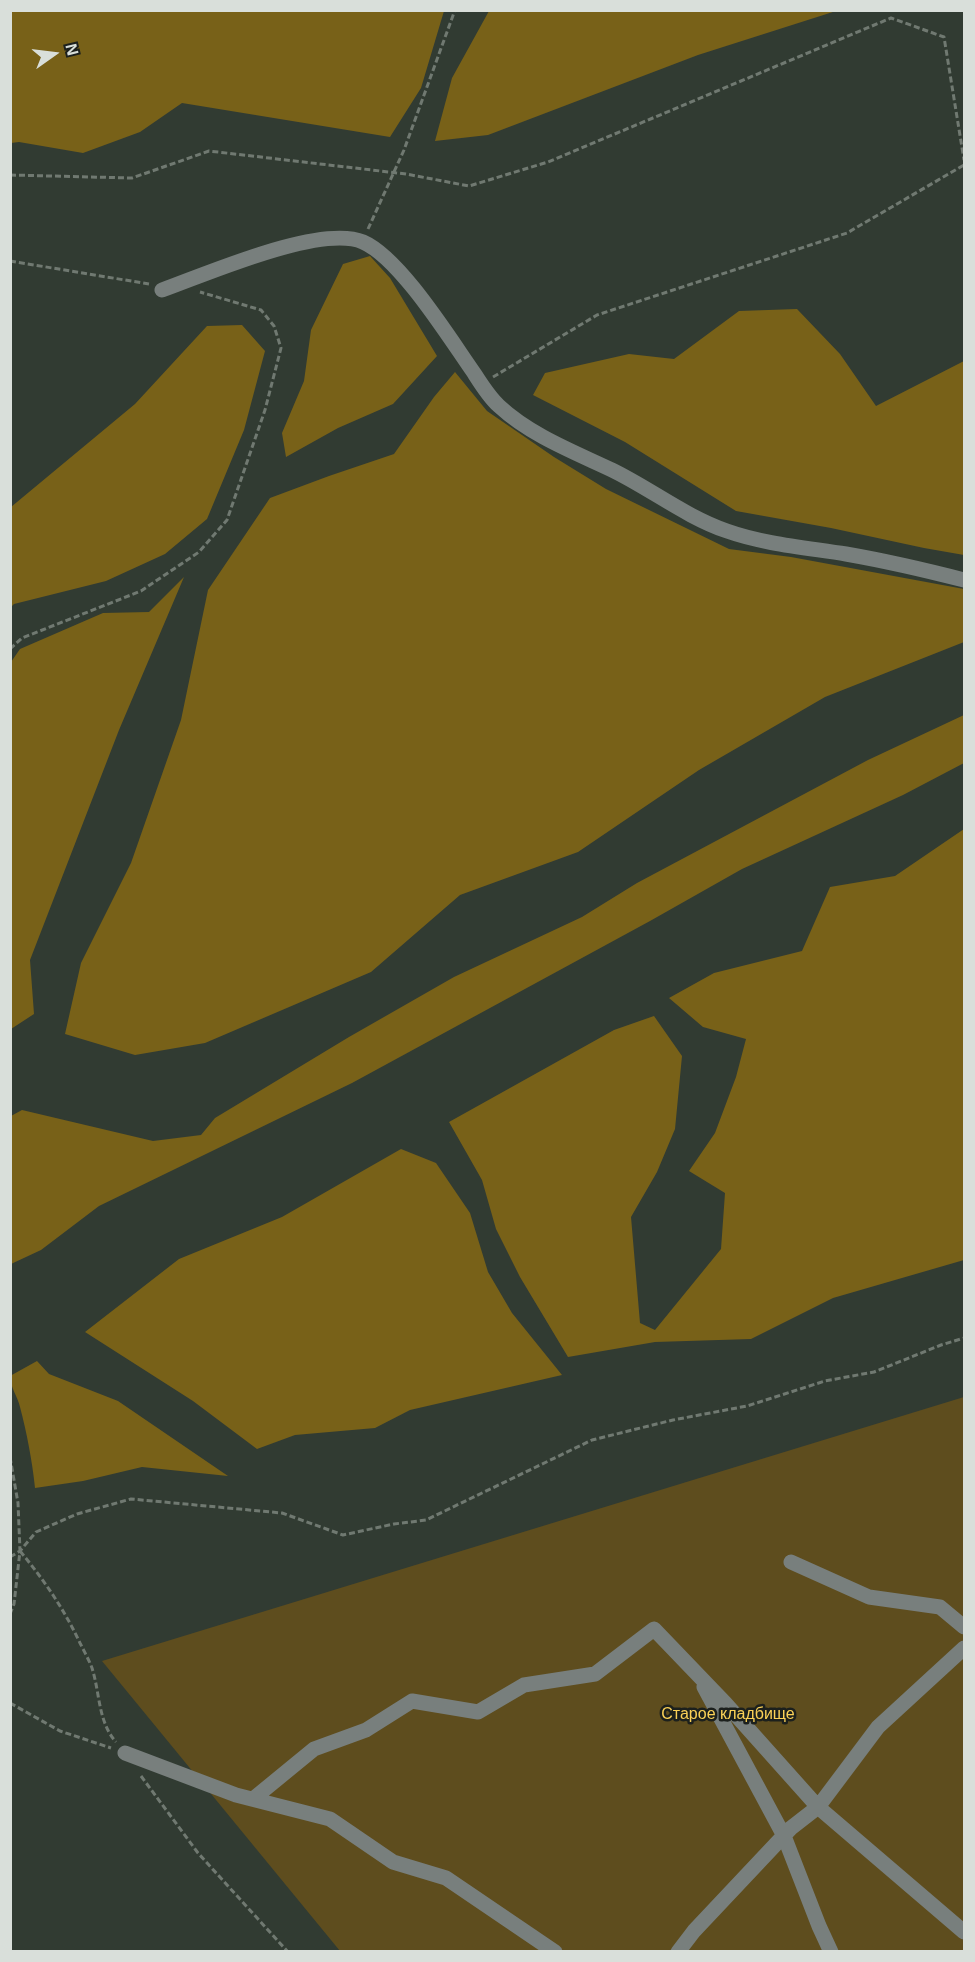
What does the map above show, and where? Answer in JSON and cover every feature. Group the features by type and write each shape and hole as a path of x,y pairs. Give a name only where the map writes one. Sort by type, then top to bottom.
{"lane":[{"path":"162,290 254,255 331,238 362,242 387,258 427,306 496,404 515,420 637,482 681,510 727,531 772,542 893,562 964,580"},
{"path":"791,1562 868,1597 940,1607 964,1627"},
{"path":"253,1799 314,1749 366,1730 412,1701 478,1712 524,1684 595,1674 654,1629 726,1704 818,1807 964,1932"},
{"path":"678,1952 694,1931 784,1836 818,1807 878,1727 964,1648"},
{"path":"698,1677 784,1836 831,1952"},
{"path":"125,1753 236,1795 330,1819 393,1862 446,1878 555,1952"}],"path":[{"path":"362,242 394,173 434,72 455,10"},
{"path":"10,175 132,178 209,152 394,173 469,186 548,162 891,18 944,37 964,160"},
{"path":"482,384 597,315 847,233 964,165"},
{"path":"10,261 146,283 162,290"},
{"path":"10,649 22,638 57,626 148,587 199,552 227,520 265,410 280,348 274,326 261,310 198,291"},
{"path":"10,1557 20,1551 36,1532 77,1514 131,1499 282,1514 343,1535 426,1520 592,1440 673,1420 747,1406 825,1381 874,1372 964,1338"},
{"path":"10,1457 18,1503 20,1551 14,1604 10,1614"},
{"path":"20,1551 44,1580 70,1622 92,1668 101,1712 112,1738 198,1852 288,1952"},
{"path":"10,1703 60,1731 125,1753"}],"green space":[{"name":"Старое кладбище","path":"964,1397 964,1951 340,1951 102,1661"}],"shaded area":[{"path":"10,11 444,11 421,88 390,137 182,103 140,132 83,153 19,142 11,143"},
{"path":"489,11 836,11 698,55 488,135 435,141 452,78"},
{"path":"370,256 390,278 437,356 393,404 338,428 286,457 282,433 304,381 311,330 343,264"},
{"path":"797,309 840,354 876,406 964,361 964,555 736,511 625,442 533,395 545,373 629,354 674,359 739,311"},
{"path":"242,325 265,351 244,430 207,519 165,554 106,581 14,604 11,607 11,507 135,404 207,326"},
{"path":"455,372 487,411 554,457 606,489 729,549 791,557 964,589 964,642 825,697 699,770 578,852 460,895 371,972 205,1043 135,1055 65,1034 81,963 131,863 181,720 208,590 270,498 394,454 434,397"},
{"path":"184,577 119,730 30,960 34,1014 11,1029 11,662 20,649 103,613 149,612"},
{"path":"964,715 964,763 903,795 742,869 352,1083 99,1206 41,1250 11,1264 11,1116 22,1110 153,1141 201,1135 215,1118 454,977 582,917 637,883 868,760"},
{"path":"964,829 964,1260 833,1298 751,1339 655,1342 568,1357 520,1277 496,1229 482,1180 449,1122 614,1030 654,1016 682,1056 675,1129 657,1172 631,1217 640,1323 655,1330 721,1249 725,1193 689,1171 715,1133 736,1077 746,1039 703,1027 669,998 714,973 802,951 830,887 895,876"},
{"path":"401,1149 436,1163 470,1213 488,1272 512,1313 562,1375 410,1410 375,1428 295,1435 257,1449 193,1401 85,1332 179,1259 282,1217"},
{"path":"37,1361 49,1374 118,1401 228,1476 142,1467 83,1481 35,1488 25,1427 10,1376"}]}
